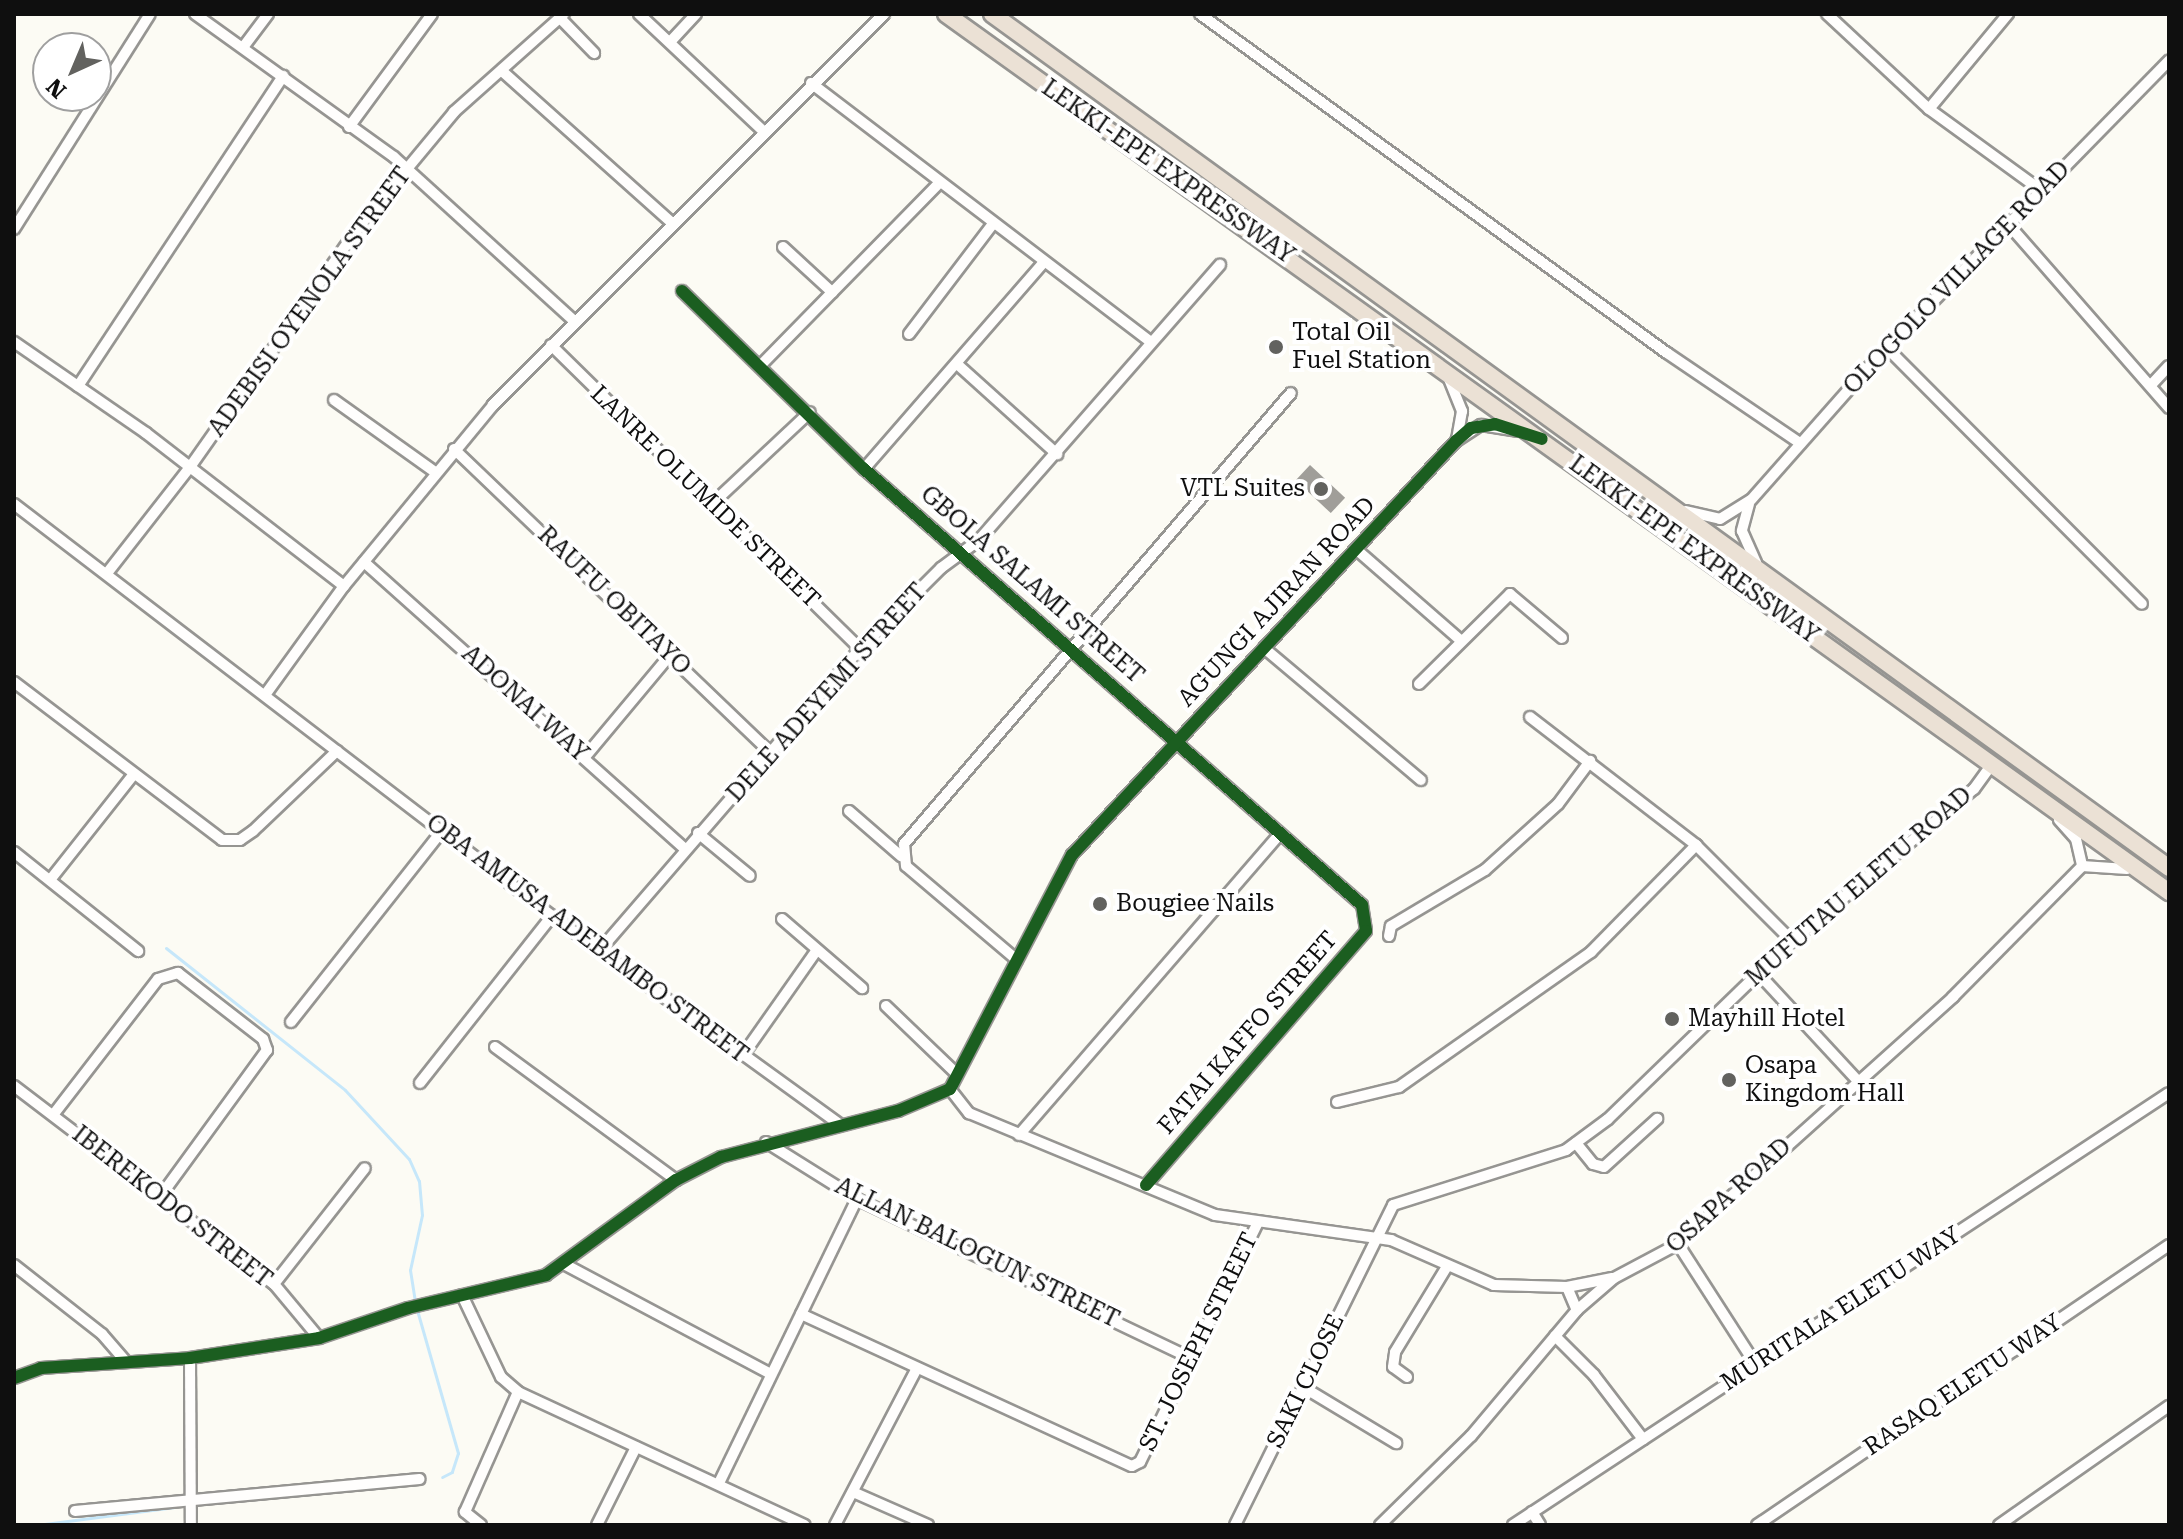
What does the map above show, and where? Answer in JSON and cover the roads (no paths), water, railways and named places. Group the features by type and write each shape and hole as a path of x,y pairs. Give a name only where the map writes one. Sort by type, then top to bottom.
{"highway":[{"name":"LEKKI-EPE EXPRESSWAY","path":"946,14 2169,892"},
{"name":"LEKKI-EPE EXPRESSWAY","path":"992,14 2169,868"}],"street":[{"path":"14,229 150,14"},
{"path":"195,14 244,46 407,168 573,320"},
{"path":"244,46 268,14"},
{"path":"349,127 432,14"},
{"path":"639,14 762,130"},
{"path":"670,42 696,14"},
{"path":"265,695 344,586 454,449 573,320 762,130 884,14"},
{"path":"1200,14 1800,443"},
{"path":"1827,14 1929,109 2042,191"},
{"path":"1929,109 2008,14"},
{"path":"562,16 594,53"},
{"name":"ADEBISI OYENOLA STREET","path":"108,572 190,467 407,168 454,112 562,16"},
{"name":"OLOGOLO VILLAGE ROAD","path":"1751,500 1887,348 2169,61"},
{"path":"502,71 671,222"},
{"path":"78,386 283,76"},
{"path":"811,83 937,185 1150,341"},
{"path":"760,366 937,185"},
{"path":"909,334 992,225"},
{"path":"2009,225 2169,408"},
{"path":"783,247 832,292"},
{"path":"864,469 1043,263"},
{"name":"DELE ADEYEMI STREET","path":"600,950 860,649 941,568 962,556 1057,454 1150,341 1220,265"},
{"name":"GBOLA SALAMI STREET","path":"682,291 810,412 864,469 1072,647 1362,905"},
{"path":"14,342 190,467 344,586"},
{"name":"LANRE OLUMIDE STREET","path":"551,345 860,649"},
{"path":"1887,348 2142,604"},
{"path":"957,364 1057,454"},
{"path":"2151,385 2169,366"},
{"path":"1446,373 1462,411 1456,441"},
{"path":"901,856 904,844 1291,393"},
{"path":"334,400 435,472"},
{"path":"712,504 810,412"},
{"path":"1456,441 1471,428 1495,424 1542,439"},
{"name":"AGUNGI AJIRAN ROAD","path":"950,1089 1072,855 1456,441"},
{"name":"RAUFU OBITAYO","path":"454,449 772,754"},
{"path":"1655,497 1710,519 1730,516 1751,500"},
{"path":"1751,500 1742,521 1744,541 1777,585"},
{"name":"OBA AMUSA ADEBAMBO STREET","path":"14,504 108,572 552,916 839,1124"},
{"path":"1357,550 1459,639"},
{"name":"ADONAI WAY","path":"364,562 685,849"},
{"path":"1419,684 1459,639 1510,594 1562,638"},
{"path":"1264,648 1421,780"},
{"path":"584,758 671,654"},
{"path":"14,682 222,840 240,840 337,751"},
{"path":"1530,717 1696,845 1792,941"},
{"path":"1389,936 1391,926 1485,870 1558,804 1590,761"},
{"name":"MUFUTAU ELETU ROAD","path":"1378,1238 1393,1205 1554,1156 1576,1143 1792,941 1974,789 1991,766"},
{"path":"50,880 134,774"},
{"path":"2046,806 2076,839 2082,866 2116,864 2150,877"},
{"path":"849,811 1017,960"},
{"path":"291,1022 442,831"},
{"path":"698,833 750,876"},
{"path":"1019,1135 1280,834"},
{"path":"1337,1102 1399,1087 1591,952 1696,845"},
{"path":"14,852 138,951"},
{"name":"OSAPA ROAD","path":"1380,1525 1471,1436 1577,1310 1614,1278 1678,1244 1856,1079 1953,997 2082,866"},
{"name":"FATAI KAFFO STREET","path":"1146,1185 1366,931 1362,905"},
{"path":"420,1083 552,916"},
{"path":"782,919 862,988"},
{"path":"743,1055 816,951"},
{"path":"53,1115 158,979 178,973 263,1039 267,1050 162,1194"},
{"path":"1758,973 1856,1079"},
{"path":"886,1006 957,1074"},
{"path":"495,1047 676,1180"},
{"name":"IBEREKODO STREET","path":"14,1086 162,1194 274,1284 319,1338"},
{"path":"14,1378 41,1368 190,1358 319,1338 408,1308 546,1275 676,1180 766,1142 898,1111 950,1089 962,1109 1215,1215 1378,1238 1494,1285 1567,1287 1614,1278"},
{"name":"MURITALA ELETU WAY","path":"1513,1525 2169,1093"},
{"path":"1576,1143 1593,1164 1604,1167 1657,1119"},
{"name":"ALLAN BALOGUN STREET","path":"766,1142 857,1199 1191,1358"},
{"path":"274,1284 365,1168"},
{"path":"719,1483 857,1199"},
{"name":"ST. JOSEPH STREET","path":"916,1370 1123,1463 1140,1462 1258,1222"},
{"name":"SAKI CLOSE","path":"1235,1525 1378,1238"},
{"path":"1678,1244 1756,1365"},
{"name":"RASAQ ELETU WAY","path":"1757,1525 2169,1245"},
{"path":"564,1264 771,1374"},
{"path":"14,1265 102,1334 125,1360"},
{"path":"1407,1377 1393,1367 1395,1352 1446,1268"},
{"path":"1567,1287 1577,1310"},
{"path":"462,1295 501,1377 518,1392 805,1525"},
{"path":"801,1314 916,1370 835,1525"},
{"path":"1555,1336 1594,1375 1643,1439"},
{"path":"190,1358 191,1525"},
{"path":"1303,1387 1396,1443"},
{"path":"481,1525 465,1512 518,1392"},
{"path":"1999,1525 2169,1406"},
{"path":"597,1525 636,1447"},
{"path":"75,1511 420,1479"},
{"path":"853,1492 928,1525"},
{"path":"1532,1512 1540,1525"}],"waterway":[{"path":"166,948 345,1090 409,1159 419,1181 422,1215 410,1270 415,1303"},
{"path":"417,1310 458,1453 452,1472 442,1477"},
{"path":"37,1525 175,1507"}],"place":[{"name":"Total Oil Fuel Station","path":"1276,347"},
{"name":"VTL Suites","path":"1321,489"},
{"name":"Bougiee Nails","path":"1100,904"},
{"name":"Mayhill Hotel","path":"1672,1019"},
{"name":"Osapa Kingdom Hall","path":"1729,1080"}]}
